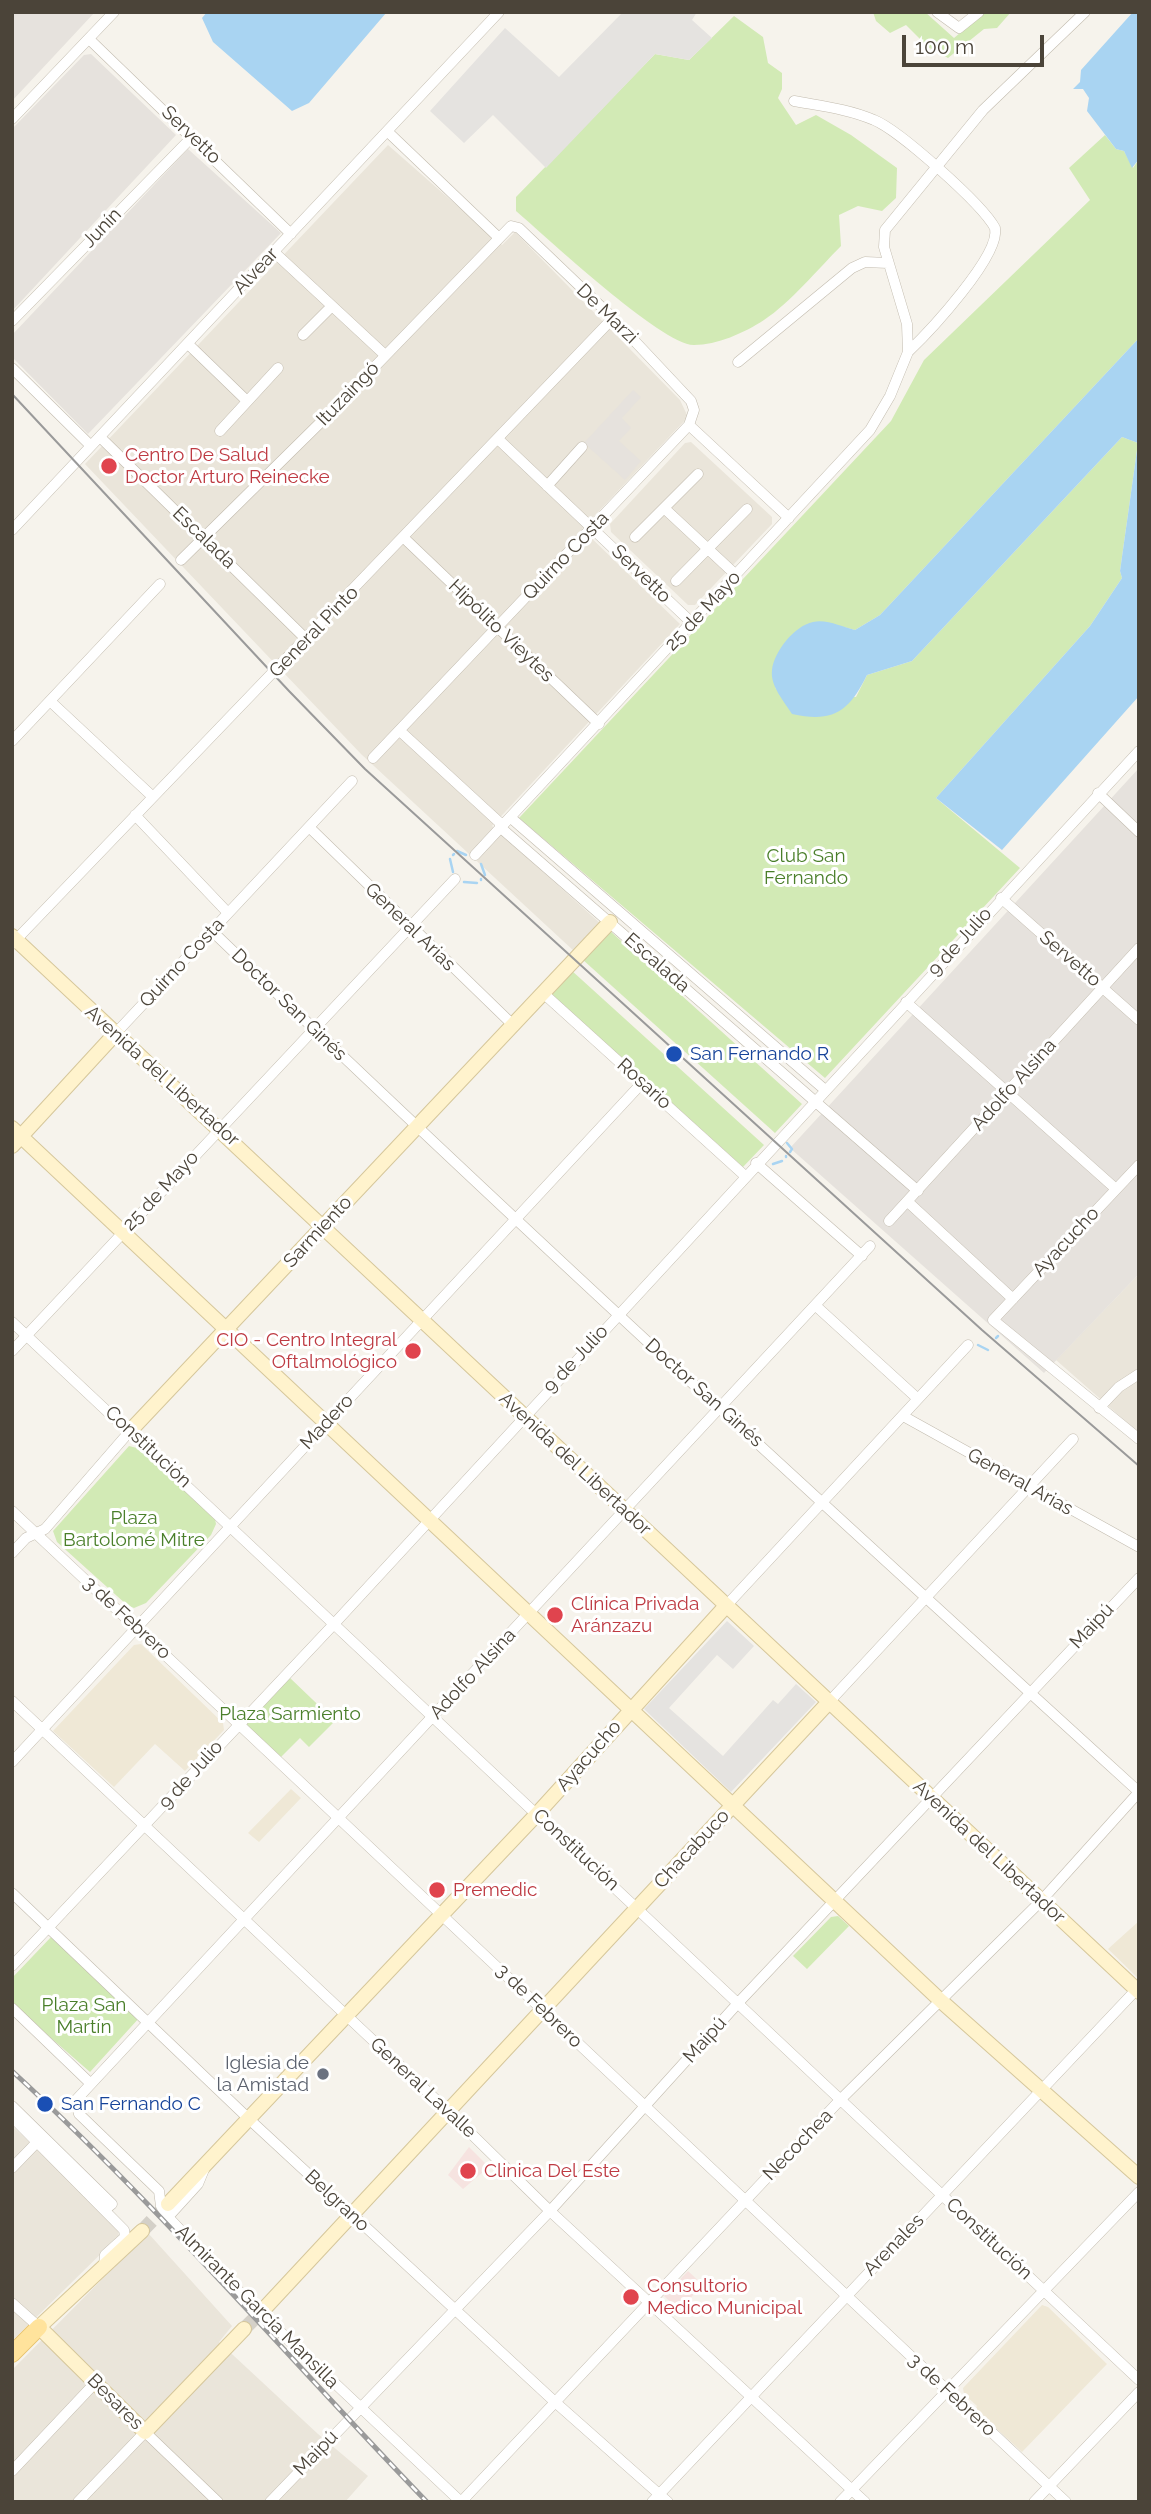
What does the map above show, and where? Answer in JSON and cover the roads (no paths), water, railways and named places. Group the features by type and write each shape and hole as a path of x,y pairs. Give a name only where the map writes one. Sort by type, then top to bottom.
{"main road":[{"name":"Sarmiento","path":"130,1431 618,914"},
{"name":"Avenida del Libertador","path":"14,940 220,1128 725,1607 1138,1991"},
{"name":"Quirno Costa","path":"15,1137 115,1034"},
{"path":"15,1137 123,1231 227,1328 528,1616 941,2001 1139,2177"},
{"name":"Ayacucho","path":"166,2208 537,1814 725,1607"},
{"name":"Chacabuco","path":"260,2309 353,2216 829,1702"},
{"path":"12,2354 142,2231"},
{"name":"Besares","path":"39,2327 145,2432"},
{"path":"145,2432 244,2329"}],"street":[{"path":"12,119 114,12"},
{"name":"Alvear","path":"12,530 499,12"},
{"path":"937,12 960,28 979,12"},
{"path":"908,352 907,324 888,263 883,238 885,230 983,110 1084,12"},
{"name":"Servetto","path":"89,38 291,234"},
{"path":"794,101 875,120 896,133 967,194 990,219 996,239 946,316 908,352"},
{"path":"388,132 498,237"},
{"name":"Junín","path":"12,321 192,136"},
{"name":"Ituzaingó","path":"181,560 511,226"},
{"name":"De Marzi","path":"511,226 519,228 613,318 691,401 694,410"},
{"path":"274,252 385,355"},
{"path":"737,362 852,268 865,262 888,263"},
{"path":"303,335 332,306"},
{"name":"General Pinto","path":"14,940 307,640 613,318"},
{"path":"187,344 247,401"},
{"name":"25 de Mayo","path":"475,855 599,724 876,421 908,352"},
{"path":"12,368 91,446"},
{"path":"220,431 278,368"},
{"name":"Quirno Costa","path":"373,758 689,425 694,410"},
{"path":"689,425 789,518"},
{"name":"Escalada","path":"100,437 307,640"},
{"name":"Servetto","path":"498,439 692,623"},
{"path":"547,486 582,447"},
{"path":"635,537 698,474"},
{"path":"664,508 736,575"},
{"path":"676,581 747,509"},
{"name":"Hipólito Vieytes","path":"404,538 599,724"},
{"path":"13,738 160,584"},
{"path":"50,701 153,797"},
{"name":"Escalada","path":"400,731 499,822 501,828 618,914 814,1102 918,1191"},
{"name":"9 de Julio","path":"12,1966 334,1623 744,1175 1139,751"},
{"name":"Quirno Costa","path":"115,1034 352,781"},
{"path":"1098,793 1139,832"},
{"path":"135,816 228,914"},
{"name":"Escalada","path":"511,818 618,914 824,1089"},
{"name":"General Arias","path":"309,827 513,1026"},
{"name":"25 de Mayo","path":"12,1351 455,879"},
{"name":"Servetto","path":"1000,898 1139,1020"},
{"name":"Doctor San Ginés","path":"212,931 516,1222 823,1502 924,1599 1139,1792"},
{"name":"Adolfo Alsina","path":"889,1221 1139,948"},
{"name":"Rosario","path":"543,993 744,1175"},
{"path":"906,1002 1116,1189"},
{"name":"Madero","path":"12,1762 516,1222 642,1083"},
{"path":"756,1163 862,1256"},
{"name":"Ayacucho","path":"1099,1408 993,1320 1139,1165"},
{"path":"908,1202 1013,1298"},
{"name":"Adolfo Alsina","path":"76,2100 870,1246"},
{"path":"816,1306 918,1399"},
{"name":"Constitución","path":"12,1322 232,1525 1139,2380"},
{"name":"Ayacucho","path":"725,1607 968,1345"},
{"path":"1139,1374 1119,1387 1099,1408 1139,1439"},
{"name":"General Arias","path":"903,1416 1139,1547"},
{"name":"Sarmiento","path":"12,1553 26,1538 45,1529 130,1431"},
{"name":"Chacabuco","path":"829,1702 1073,1439"},
{"name":"3 de Febrero","path":"12,1511 1066,2502"},
{"name":"Maipú","path":"270,2502 550,2211 739,2002 1139,1578"},
{"name":"General Lavalle","path":"12,1701 448,2111 550,2211 865,2502"},
{"name":"Necochea","path":"461,2502 841,2099 1041,1901 1139,1792"},
{"name":"Belgrano","path":"12,1893 250,2120 656,2498 668,2502"},
{"name":"Arenales","path":"656,2498 846,2294 1138,1991"},
{"path":"12,2008 90,2083"},
{"name":"Almirante García Mansilla","path":"76,2100 79,2114 159,2191 166,2208 260,2309 359,2409 461,2502"},
{"path":"12,2106 119,2221 125,2237 105,2255 104,2269"},
{"path":"12,2117 41,2139"},
{"path":"12,2168 41,2139"},
{"path":"840,2502 1139,2193"},
{"name":"Besares","path":"12,2303 39,2327"},
{"path":"12,2471 95,2383"},
{"path":"1034,2502 1139,2392"},
{"path":"78,2502 145,2432"},
{"name":"Besares","path":"145,2432 218,2502"}],"water":[{"path":"207,12 386,13 309,103 292,111 213,42 202,18"},
{"path":"1133,12 1139,12 1139,159 1132,168 1124,151 1116,149 1087,111 1089,98 1083,89 1073,89 1080,82 1081,70"},
{"path":"1139,338 1139,696 1002,850 936,798 1090,626 1122,578 1120,571 1138,443 1122,437 912,661 867,675 853,698 838,712 818,717 792,714 773,682 772,670 786,641 806,624 824,622 855,630 880,615"}],"waterway":[{"path":"457,851 466,855"},
{"path":"450,859 453,872"},
{"path":"481,864 485,875"},
{"path":"464,882 477,883"},
{"path":"787,1143 792,1149 790,1152"},
{"path":"773,1164 782,1161"},
{"path":"978,1345 988,1350"}],"tunnel":[{"path":"142,2231 168,2204"},
{"path":"244,2329 264,2309"}],"tram line":[{"path":"12,394 365,769 982,1330 1139,1466"}],"railway":[{"path":"12,2071 172,2229 427,2502"}],"place":[{"name":"Centro De Salud Doctor Arturo Reinecke","path":"109,466"},
{"name":"San Fernando R","path":"674,1054"},
{"name":"CIO - Centro Integral Oftalmológico","path":"413,1351"},
{"name":"Clínica Privada Aránzazu","path":"555,1615"},
{"name":"Premedic","path":"437,1890"},
{"name":"Iglesia de la Amistad","path":"323,2074"},
{"name":"San Fernando C","path":"45,2104"},
{"name":"Clinica Del Este","path":"468,2171"},
{"name":"Consultorio Medico Municipal","path":"631,2297"}],"park label":[{"name":"Club San Fernando","path":"806,867"},
{"name":"Plaza Bartolomé Mitre","path":"134,1529"},
{"name":"Plaza Sarmiento","path":"290,1714"},
{"name":"Plaza San Martín","path":"84,2016"}]}
